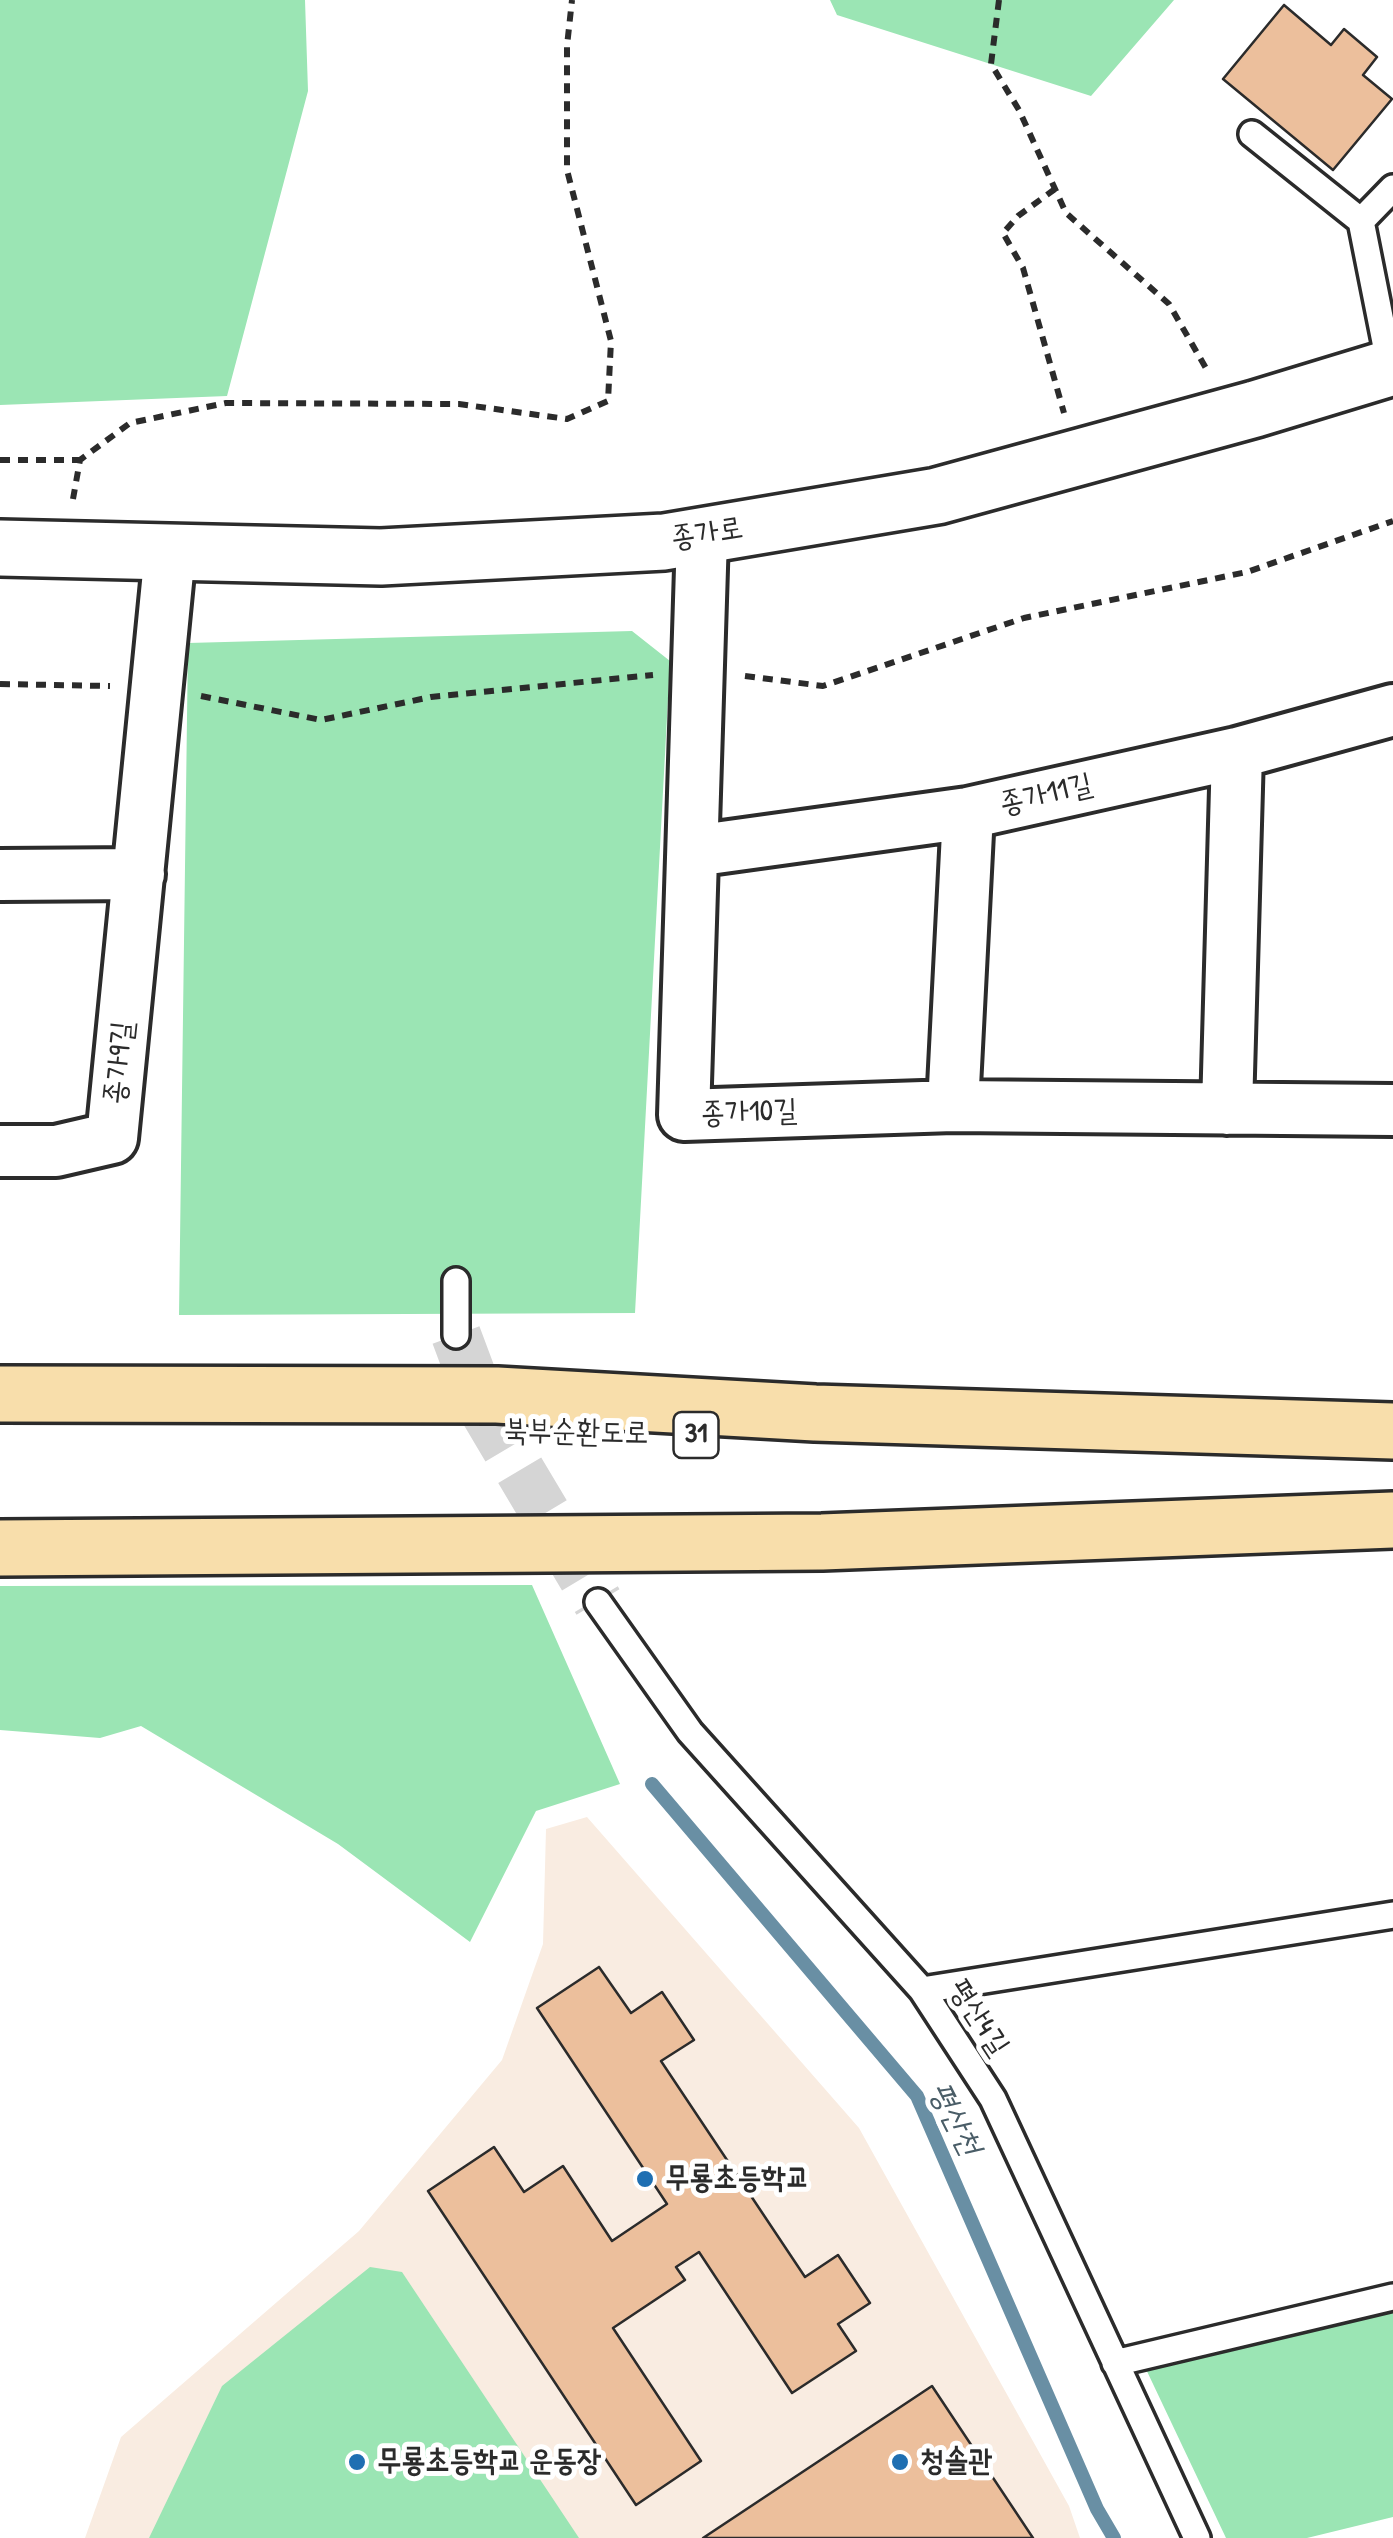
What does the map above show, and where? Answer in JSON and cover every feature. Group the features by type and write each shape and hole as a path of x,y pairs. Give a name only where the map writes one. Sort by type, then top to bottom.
{"main road":[{"name":"종가로","path":"0,548 381,557 664,542 937,496 1392,367"},
{"path":"0,1394 497,1395 815,1414 1393,1432"},
{"name":"북부순환도로","path":"0,1430 138,1428 820,1436 1393,1432"},
{"path":"0,1513 742,1511 1393,1518"},
{"path":"0,1548 822,1542 1393,1518"}],"street":[{"name":"종가10길","path":"702,536 684,1115 952,1106 1393,1110"},
{"name":"종가9길","path":"0,1151 56,1151 112,1138 170,552"},
{"name":"종가11길","path":"694,851 968,813 1237,752 1393,710"},
{"path":"1227,1109 1237,752"},
{"path":"952,1106 968,813"},
{"path":"0,875 138,874"}],"lane":[{"path":"1252,134 1361,221 1392,367"},
{"path":"1361,221 1393,188"},
{"path":"456,1280 456,1334"},
{"name":"평산4길","path":"598,1602 690,1732 922,1990 992,2099 1196,2538"},
{"path":"922,1990 1393,1914"},
{"path":"1115,2364 1393,2297"}],"path":[{"path":"0,460 80,460 130,423 226,403 459,404 567,419 608,401 610,341 568,170 567,46 572,0"},
{"path":"999,0 991,64 1019,110 1066,213 1169,304 1232,415"},
{"path":"1055,189 1018,216 1003,233 1023,268 1066,418 1083,456"},
{"path":"64,549 80,460"}],"shaded area":[{"name":"무룡초등학교","path":"587,1817 859,2128 1069,2506 1080,2538 85,2538 121,2437 359,2231 502,2060 543,1944 546,1829"}],"green space":[{"path":"0,0 305,0 308,91 227,396 0,405"},
{"path":"830,0 1174,0 1091,96 837,15"},
{"path":"632,631 670,661 635,1313 179,1315 188,643"},
{"path":"532,1585 620,1784 536,1811 470,1942 338,1844 141,1726 100,1738 0,1730 0,1586"},
{"name":"무룡초등학교 운동장","path":"370,2267 402,2272 579,2538 149,2538 222,2386"},
{"path":"1393,2305 1393,2517 1307,2538 1226,2538 1144,2365"}],"building":[{"path":"1284,5 1331,45 1344,29 1377,57 1363,75 1392,99 1333,170 1223,79"},
{"path":"599,1967 631,2013 662,1992 694,2040 661,2061 805,2277 838,2255 870,2303 838,2324 856,2351 792,2393 699,2252 676,2267 685,2280 613,2328 701,2461 636,2505 428,2191 494,2147 524,2192 563,2166 612,2241 667,2204 537,2008"},
{"name":"청솔관","path":"932,2386 1033,2538 703,2538"}],"waterway":[{"name":"평산천","path":"652,1784 917,2096 1097,2509 1114,2538"}],"tunnel":[{"path":"456,1335 484,1410 598,1602"}],"place":[{"name":"무룡초등학교","path":"645,2179"},
{"name":"무룡초등학교 운동장","path":"357,2462"},
{"name":"청솔관","path":"900,2462"}]}
